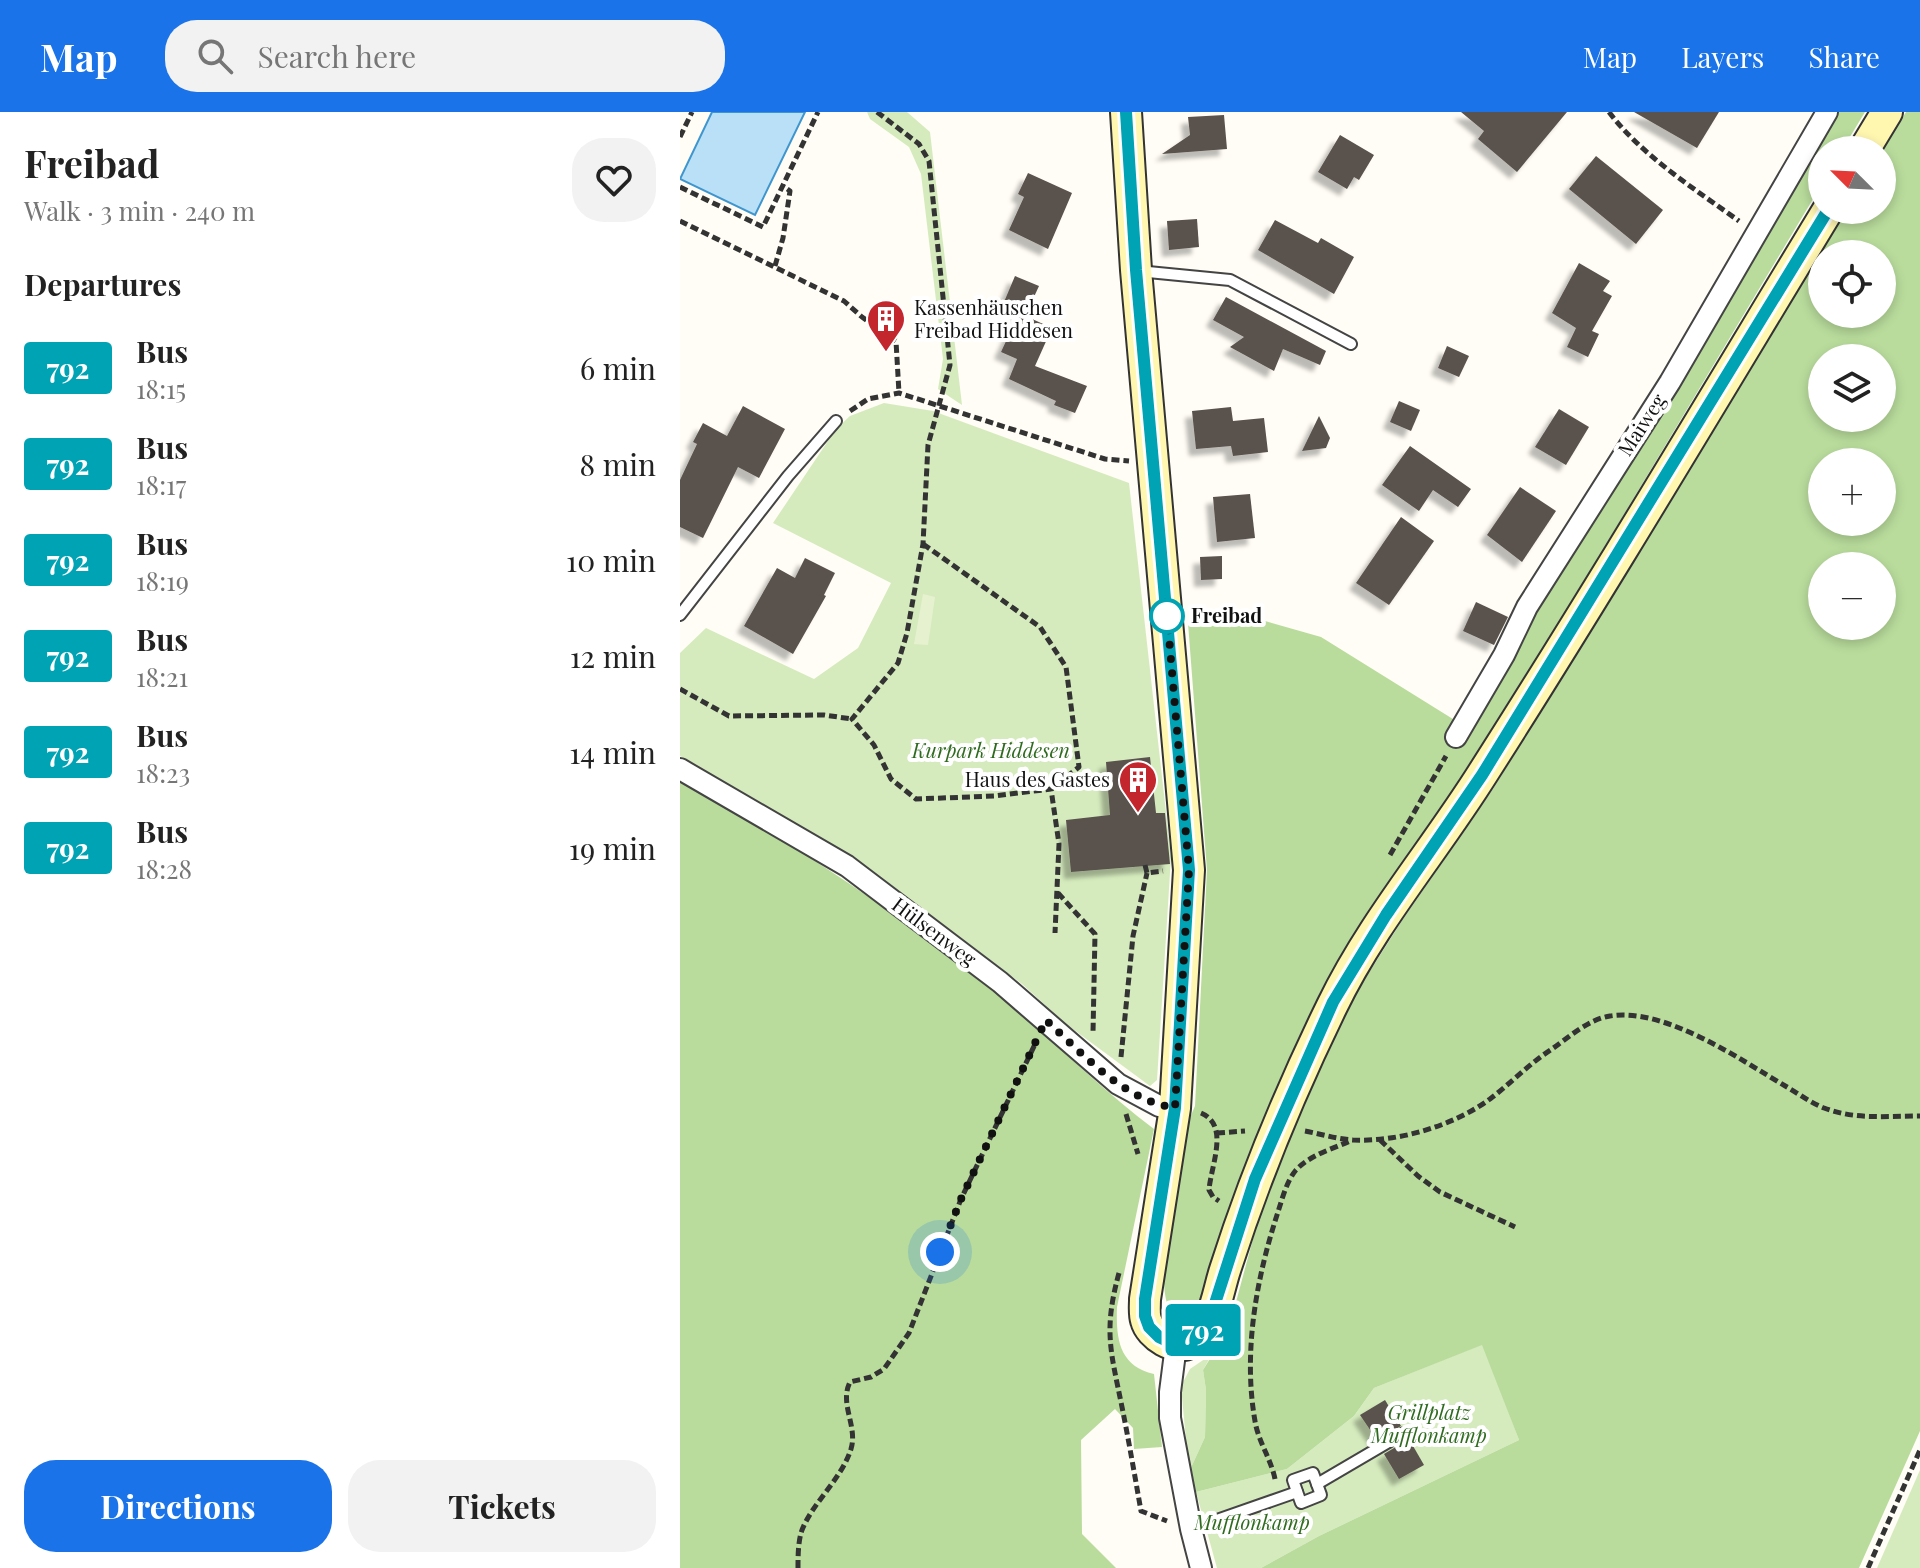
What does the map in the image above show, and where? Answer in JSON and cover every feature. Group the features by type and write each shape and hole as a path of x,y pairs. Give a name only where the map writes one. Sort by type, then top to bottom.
{"main road":[{"path":"1126,112 1136,270 1189,870 1175,1108 1145,1299 1145,1316 1149,1327 1159,1337 1176,1345 1186,1346 1194,1340 1210,1319 1255,1179 1333,1002 1386,915 1482,775 1819,224"},
{"path":"1872,136 1887,112"}],"street":[{"name":"Maiweg","path":"1456,737 1504,655 1527,607 1670,382 1827,112"},
{"name":"Hülsenweg","path":"680,769 847,866 1000,982 1118,1084 1159,1106 1175,1108"},
{"path":"1176,1345 1170,1418 1201,1568"}],"lane":[{"path":"1136,270 1230,280 1351,344"},
{"path":"680,615 788,476 836,421"},
{"path":"1317,1484 1404,1433"},
{"path":"1313,1473 1321,1495 1301,1503 1297,1492 1293,1480 1313,1473"},
{"path":"1191,1529 1297,1492"}],"path":[{"path":"680,137 692,112"},
{"path":"680,187 763,227 818,112"},
{"path":"852,719 898,663 907,633 923,544 928,445 950,365 929,161 919,144 877,112"},
{"path":"1609,112 1621,128 1686,184 1758,234"},
{"path":"775,266 790,202 790,191 783,186"},
{"path":"680,221 844,301 896,341 899,393"},
{"path":"836,421 868,399 899,393 1105,459 1130,461"},
{"path":"680,689 729,716 824,715 852,719 874,745 891,779 916,799 994,796 1051,789 1079,767 1066,667 1040,627 923,544"},
{"path":"1051,789 1059,844 1055,933"},
{"path":"1118,1084 1133,936 1147,873 1145,865"},
{"path":"1147,873 1172,870"},
{"path":"1058,893 1095,934 1092,1062"},
{"path":"1276,1126 1351,1140 1392,1138 1446,1123 1488,1100 1540,1057 1584,1027 1607,1016 1633,1015 1671,1026 1723,1050 1821,1107 1851,1117 1920,1116"},
{"path":"798,1568 802,1531 841,1471 852,1447 846,1390 850,1382 871,1377 884,1369 909,1333 961,1199 1046,1020"},
{"path":"1175,1108 1204,1113 1215,1123 1217,1133 1209,1190 1213,1197 1224,1201"},
{"path":"1217,1133 1245,1131"},
{"path":"1379,1139 1440,1192 1515,1227"},
{"path":"1272,1462 1255,1424 1251,1370 1253,1315 1264,1255 1287,1184 1297,1170 1311,1158 1351,1140"},
{"path":"1868,1568 1920,1450"}],"green space":[{"path":"867,112 907,112 930,132 962,405 938,389 943,359 921,174 909,147 870,119"},
{"path":"1836,112 1865,112 1850,136 1821,136"},
{"path":"1906,112 1920,112 1920,1431 1859,1568 1261,1568 1319,1536 1519,1440 1482,1345 1374,1388 1354,1416 1287,1469 1196,1492 1189,1472 1205,1437 1206,1390 1203,1370 1229,1328 1267,1187 1344,1012 1401,922 1493,789 1808,272 1808,328 1896,328 1896,240 1828,240 1837,224 1896,224 1896,136 1891,136"},
{"path":"1808,158 1808,207 1472,768 1377,908 1201,1308 1183,1316 1177,1315 1168,1307 1164,1281 1189,1120 1195,1106 1207,870 1188,623 1237,613 1321,637 1469,729 1530,616"},
{"name":"Kurpark Hiddesen","path":"884,403 933,411 1129,483 1171,857 1157,1080 1150,1086 1066,1024 1022,984 851,855 680,756 680,653 706,628 814,679 858,648 891,583 773,523 836,429 850,416"},
{"path":"923,594 935,597 928,645 914,644"},
{"path":"680,779 801,852 918,932 993,990 1154,1129 1117,1318 1119,1339 1126,1357 1142,1370 1154,1374 1162,1447 1134,1449 1133,1428 1115,1409 1081,1440 1082,1534 1116,1568 680,1568"},
{"path":"1483,1344 1519,1440 1319,1536 1261,1568 1217,1568 1196,1492 1287,1469 1354,1416 1374,1388"},
{"path":"1212,1354 1203,1370 1206,1390 1205,1437 1189,1472 1181,1386 1190,1369"},
{"path":"1920,1470 1920,1568 1877,1568"}],"water":[{"path":"712,112 805,112 755,215 680,179"}],"building":[{"path":"1461,112 1567,112 1517,172 1478,139 1484,131"},
{"path":"1634,112 1719,112 1697,148"},
{"path":"1224,115 1227,149 1162,154 1190,135 1188,117"},
{"path":"1340,135 1374,155 1359,180 1354,177 1347,189 1318,172"},
{"path":"1596,156 1663,210 1636,244 1569,189"},
{"path":"1028,173 1072,193 1048,249 1009,230 1024,197 1018,194"},
{"path":"1197,219 1199,247 1169,250 1167,221"},
{"path":"1275,220 1318,243 1321,238 1354,257 1334,294 1258,250"},
{"path":"1579,263 1610,281 1603,291 1612,296 1592,331 1599,334 1588,357 1567,347 1576,328 1552,313"},
{"path":"1015,276 1039,286 1027,312 1004,302"},
{"path":"1226,297 1326,351 1320,365 1283,349 1274,371 1230,347 1244,337 1213,320"},
{"path":"1019,313 1052,328 1035,366 1087,386 1075,413 1054,405 1056,401 1009,379 1017,359 1001,352"},
{"path":"1447,346 1469,356 1459,377 1438,368"},
{"path":"1399,401 1420,410 1411,431 1390,422"},
{"path":"743,406 785,429 759,478 738,467 703,538 680,527 680,480 703,423 727,436"},
{"path":"1231,407 1233,421 1264,418 1268,452 1233,456 1231,446 1196,449 1192,411"},
{"path":"1559,409 1589,427 1566,465 1535,447"},
{"path":"1319,416 1330,438 1326,448 1302,451"},
{"path":"1410,446 1471,489 1458,507 1433,490 1419,511 1382,485"},
{"path":"1520,487 1556,511 1522,562 1487,535"},
{"path":"1250,494 1255,538 1217,542 1213,497"},
{"path":"1401,517 1434,541 1389,605 1356,583"},
{"path":"1222,556 1222,579 1201,580 1200,557"},
{"path":"805,558 835,573 826,596 793,654 744,626 777,568 795,578"},
{"path":"1476,602 1508,617 1494,645 1463,631"},
{"name":"Haus des Gastes","path":"1150,757 1156,813 1165,813 1170,864 1071,872 1066,820 1110,815 1106,762"},
{"path":"1385,1400 1401,1426 1377,1440 1360,1415"},
{"path":"1409,1439 1424,1465 1399,1479 1384,1454"}],"bus line":[{"name":"792","path":"1126,112 1136,270 1189,870 1175,1108 1145,1299 1145,1316 1149,1327 1168,1343 1176,1345 1186,1346 1194,1340 1210,1319 1255,1179 1333,1002 1386,915 1482,775 1820,224"}],"place":[{"name":"Kassenhäuschen Freibad Hiddesen","path":"886,353"},
{"name":"Freibad","path":"1167,616"},
{"name":"Haus des Gastes","path":"1138,814"}],"route":[{"path":"940,1252 961,1199 1046,1020 1118,1084 1159,1106 1175,1108 1189,870 1166,602 1167,616"}],"park label":[{"name":"Grillplatz Mufflonkamp","path":"1429,1424"},
{"name":"Mufflonkamp","path":"1252,1523"}]}
